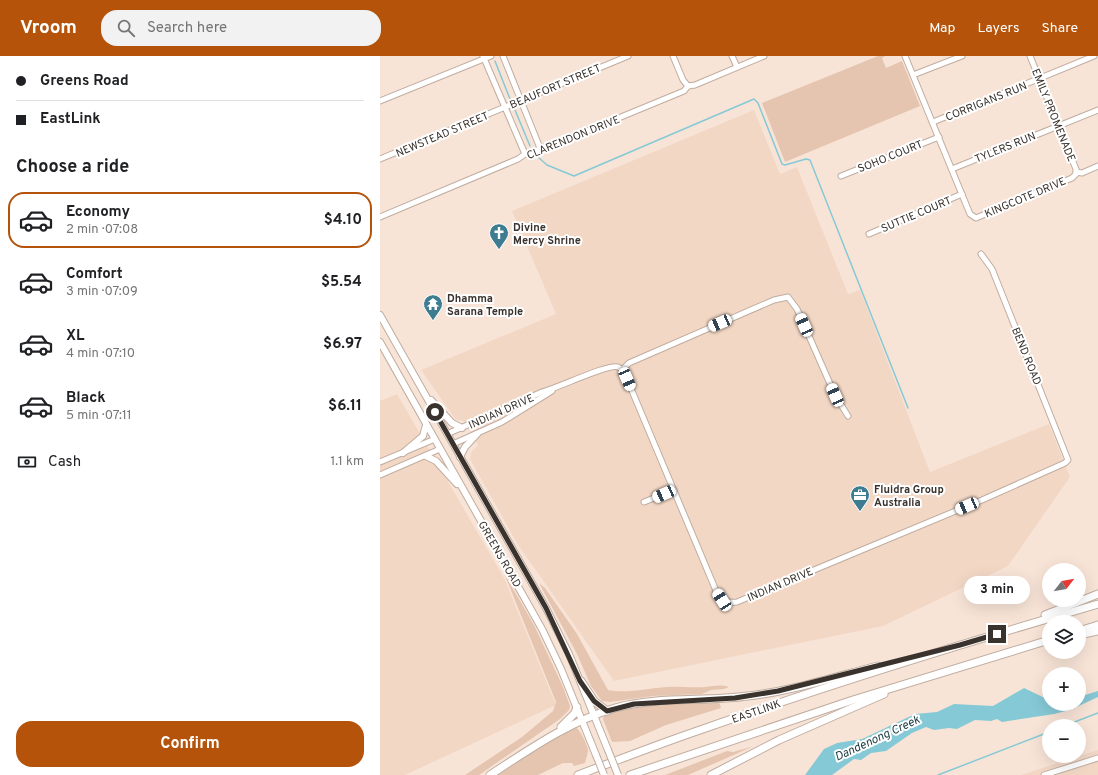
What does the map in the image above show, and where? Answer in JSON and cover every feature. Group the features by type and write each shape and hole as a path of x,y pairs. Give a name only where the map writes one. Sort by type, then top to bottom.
{"highway":[{"path":"1016,628 1098,594"},
{"name":"EASTLINK","path":"578,775 767,707 960,645 1098,604"},
{"path":"1086,629 1098,625"},
{"path":"1086,634 1098,631"},
{"name":"EASTLINK","path":"630,775 917,680 1042,642"},
{"path":"545,739 607,711 646,703 724,699 764,694 960,645"},
{"path":"711,775 784,737 917,680"},
{"path":"580,681 594,701 607,711"},
{"path":"490,775 545,739 570,719 575,713 577,707"}],"main road":[{"name":"GREENS ROAD","path":"380,315 546,608 580,681 618,775"},
{"name":"GREENS ROAD","path":"380,342 542,629 577,707 604,775"},
{"path":"423,391 452,422 462,428"},
{"path":"403,453 425,433 426,425"},
{"path":"435,440 447,434"},
{"path":"460,457 476,434"},
{"path":"440,449 452,444"},
{"path":"426,456 436,461 468,498"}],"street":[{"path":"380,101 484,57 491,56"},
{"path":"503,56 540,148"},
{"name":"BEAUFORT STREET","path":"504,108 628,56"},
{"path":"673,56 683,80 688,86"},
{"path":"732,56 737,67"},
{"name":"CLARENDON DRIVE","path":"380,217 518,159 525,154 534,153 540,148 553,145 684,91 688,86 695,85 764,56"},
{"path":"905,56 962,194"},
{"path":"913,75 962,56"},
{"name":"EMILY PROMENADE","path":"1030,56 1076,173"},
{"name":"CORRIGANS RUN","path":"933,122 1094,56"},
{"path":"484,57 504,108 525,154"},
{"name":"NEWSTEAD STREET","path":"380,159 504,108"},
{"name":"TYLERS RUN","path":"952,169 1098,110"},
{"name":"SOHO COURT","path":"841,176 939,137"},
{"name":"KINGCOTE DRIVE","path":"962,194 974,217 976,218 1064,181 1076,173 1084,172 1098,166"},
{"name":"SUTTIE COURT","path":"869,234 962,194"},
{"name":"BEND ROAD","path":"981,254 992,269 1068,460"},
{"path":"622,370 629,362 774,300 788,297 797,310 835,395 848,416"},
{"name":"INDIAN DRIVE","path":"452,444 502,422 556,389 612,366 622,370 717,593 722,600 728,603 737,602 974,503 1065,463 1068,460"},
{"name":"INDIAN DRIVE","path":"447,434 542,392 556,389"},
{"path":"380,462 435,440"},
{"path":"380,475 440,449"},
{"path":"644,502 674,490"},
{"path":"1044,775 1098,758"}],"shaded area":[{"path":"878,56 885,56 882,58 886,68 902,61 920,106 785,162 762,103"},
{"path":"754,110 780,174 797,167 848,294 860,290 930,472 1049,424 1070,477 1008,566 883,626 614,681 518,545 470,459 471,452 478,445 464,421 456,420 421,370 556,314 512,211"},
{"path":"397,394 504,578 556,705 405,775 380,775 380,401"},
{"path":"504,573 534,625 563,687 570,706 569,710 560,719 479,775 465,775 522,737 553,711 556,702"},
{"path":"539,583 545,588 577,634 608,690 629,691 667,687 700,687 720,685 729,687 711,690 702,694 653,696 610,702 602,701 591,686 577,654"},
{"path":"714,701 720,704 721,708 666,725 630,741 612,742 603,719 608,713 636,706"},
{"path":"575,727 581,734 587,747 588,751 585,763 574,766 572,763 563,763 538,775 495,775 543,744"},
{"path":"754,746 688,775 665,775 727,751 733,752"},
{"path":"1098,750 1098,775 1021,775 1058,763 1086,763 1086,754"}],"water":[{"path":"1024,688 1042,697 1042,711 1066,711 1002,722 997,719 991,721 975,720 957,729 949,728 934,730 926,727 912,733 886,751 871,753 861,760 854,759 832,775 805,775 824,749 837,743 862,739 915,714 937,712 954,704 993,706"},
{"path":"1098,691 1098,697 1086,703 1086,695"}],"waterway":[{"path":"495,61 510,99"},
{"path":"539,158 547,165 574,176 754,99 758,103 782,164 785,165 806,159 810,160 908,408"},
{"path":"515,110 530,146"},
{"name":"Dandenong Creek","path":"1082,719 1098,713"},
{"name":"Dandenong Creek","path":"938,775 1042,735"}],"place":[{"name":"Divine Mercy Shrine","path":"499,250"},
{"name":"Dhamma Sarana Temple","path":"433,321"},
{"name":"Fluidra Group Australia","path":"860,512"}],"route":[{"path":"435,412 546,608 569,654 580,681 594,701 607,711 634,704 735,698 778,691 960,645 997,634"}]}
